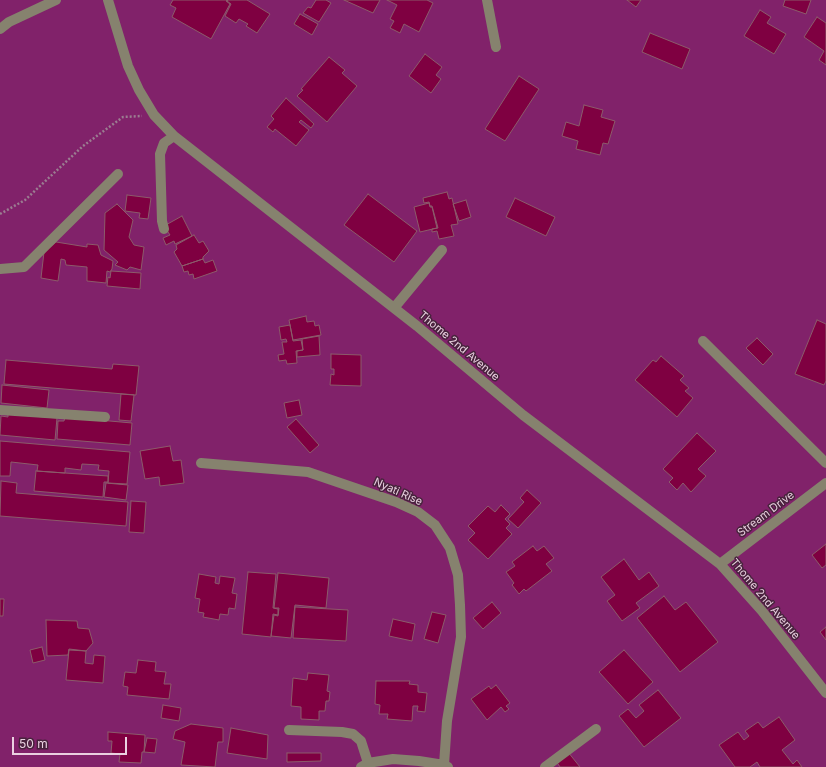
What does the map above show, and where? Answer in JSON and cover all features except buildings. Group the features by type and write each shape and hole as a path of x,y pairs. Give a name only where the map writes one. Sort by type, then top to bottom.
{"street":[{"path":"0,29 9,22 56,0"},
{"name":"Thome 2nd Avenue","path":"108,0 128,66 154,115 174,136 394,308 523,415 720,564 762,611 826,693"},
{"path":"487,0 496,47"},
{"path":"164,229 162,221 160,154 164,142 174,136"},
{"path":"0,269 24,267 118,174"},
{"path":"394,308 442,250"},
{"path":"703,341 826,463"},
{"path":"0,410 105,417"},
{"name":"Nyati Rise","path":"201,463 308,472 396,502 418,512 435,525 450,548 458,575 460,605 460,638 447,721 446,766"},
{"name":"Stream Drive","path":"720,564 826,483"},
{"path":"545,767 596,729"},
{"path":"289,730 342,732 353,734 361,741 365,765 393,759 446,766"}],"path":[{"path":"0,214 25,200 83,146 124,117 154,115"}],"shaded area":[{"path":"0,0 826,0 826,767 0,767"}]}
